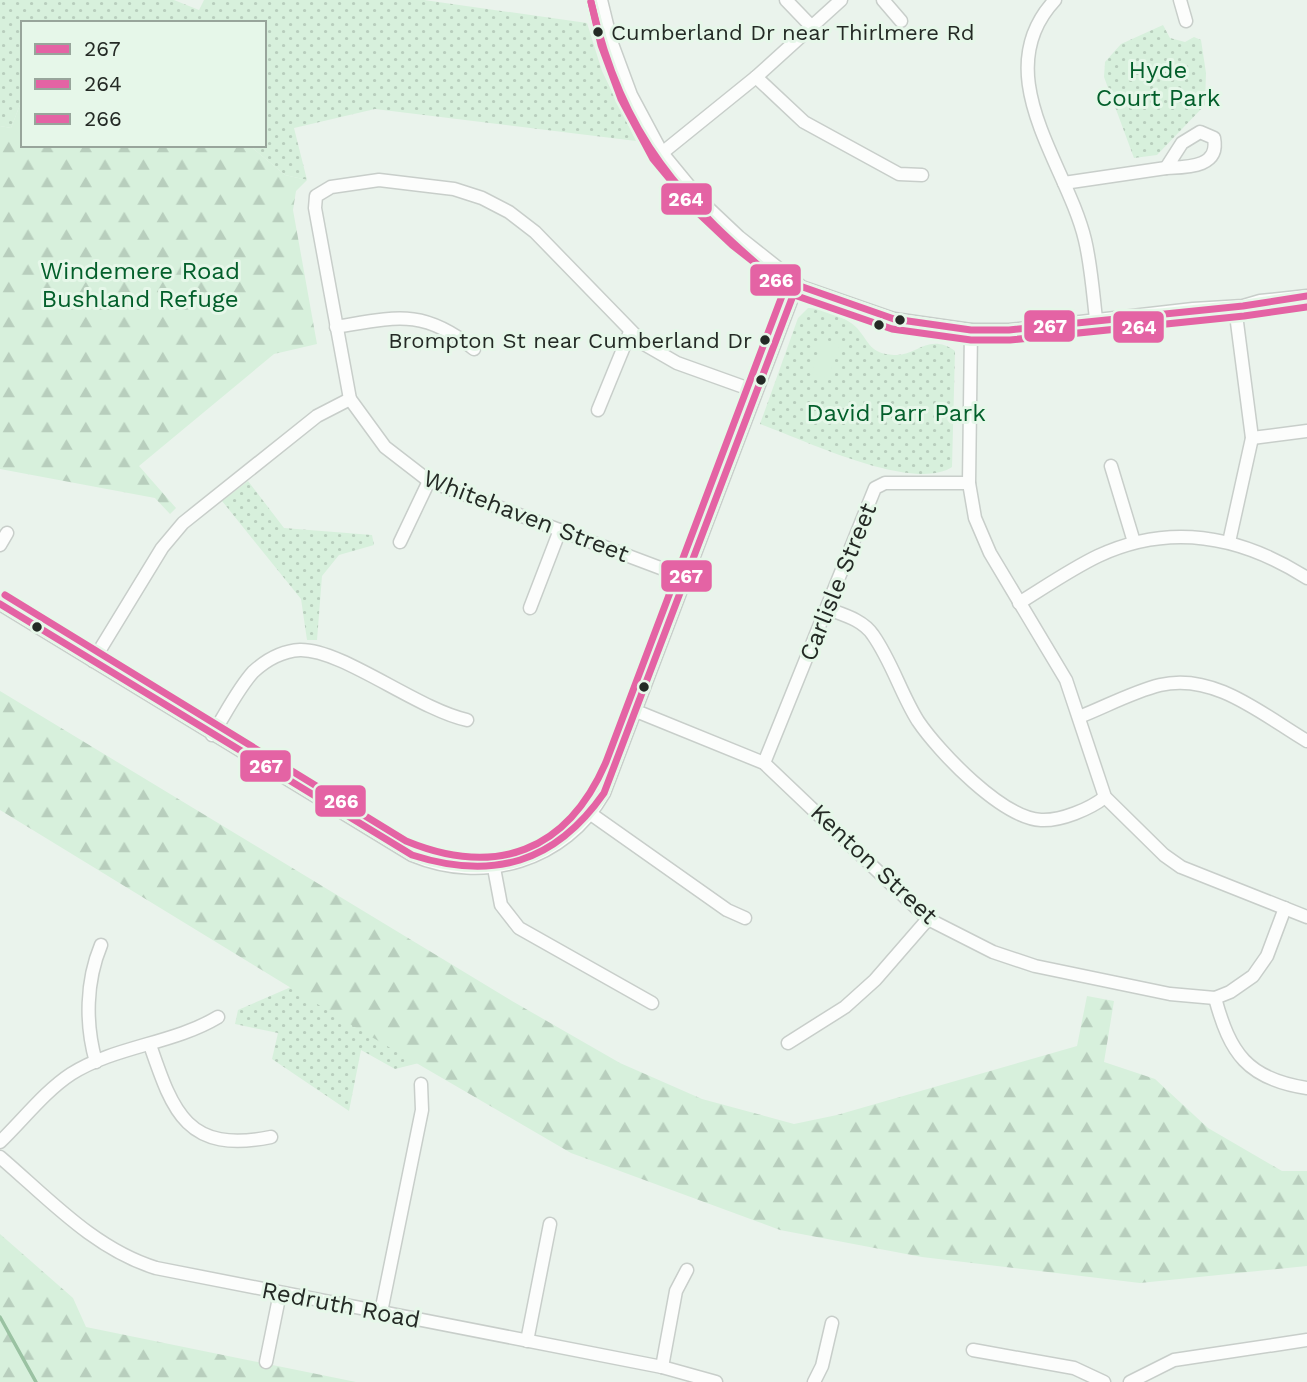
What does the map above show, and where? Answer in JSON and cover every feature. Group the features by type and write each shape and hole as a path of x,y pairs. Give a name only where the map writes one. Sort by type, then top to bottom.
{"street":[{"path":"601,0 611,41 631,95 662,153 704,204 797,285 894,319 971,330 1009,330 1096,319 1235,307 1259,300 1307,296"},
{"path":"786,0 811,26"},
{"path":"662,153 756,77 841,0"},
{"path":"883,0 901,21"},
{"path":"1055,0 1040,20 1031,44 1028,86 1034,116 1085,239 1096,319"},
{"path":"1180,0 1186,21"},
{"path":"756,77 804,122 899,174 922,175"},
{"path":"1064,183 1166,168"},
{"name":"Whitehaven Street","path":"630,332 535,232 509,212 482,198 454,189 379,180 331,187 316,196 314,208 350,399 385,447 429,481 687,578"},
{"path":"0,604 412,855 450,867 494,868 523,861 549,849 591,814 604,793 797,285"},
{"path":"1229,542 1252,438 1235,307"},
{"path":"335,327 394,317 424,321 449,329 474,349"},
{"path":"971,330 969,482 975,518 990,553 1066,680 1105,797 1164,855 1181,867 1307,917"},
{"path":"598,410 630,332 677,363 755,391"},
{"path":"93,661 162,548 183,523 317,416 350,399"},
{"path":"1252,438 1307,431"},
{"path":"1111,466 1134,542"},
{"path":"400,542 429,481"},
{"name":"Carlisle Street","path":"764,763 875,488 885,483 969,482"},
{"path":"530,608 560,530"},
{"path":"0,545 7,533"},
{"path":"1019,603 1096,557 1134,542 1175,537 1229,542 1268,555 1307,578"},
{"path":"828,608 858,621 873,634 918,721 950,761 1020,815 1039,820 1056,819 1105,797"},
{"path":"212,735 255,671 273,657 300,650 323,653 430,709 467,720"},
{"path":"1079,717 1160,685 1187,682 1220,689 1307,741"},
{"name":"Kenton Street","path":"636,711 764,763 928,919 981,947 1035,966 1170,994 1215,998"},
{"path":"591,814 727,910 746,918"},
{"path":"494,868 501,905 519,928 652,1003"},
{"path":"1285,908 1267,956 1253,976 1230,992 1215,998 1225,1035 1240,1057 1260,1074 1285,1085 1307,1088"},
{"path":"788,1043 845,1007 875,980 928,919"},
{"path":"96,1062 88,1023 93,963 101,945"},
{"path":"0,1142 70,1075 96,1062 195,1031 218,1017"},
{"path":"150,1045 169,1100 183,1121 203,1133 227,1141 248,1142 271,1137"},
{"path":"381,1312 422,1110 421,1084"},
{"name":"Redruth Road","path":"0,1157 85,1229 128,1260 279,1293 662,1367 716,1382"},
{"path":"527,1340 550,1224"},
{"path":"662,1367 676,1291 687,1270"},
{"path":"266,1362 279,1293"},
{"path":"814,1382 832,1323"},
{"path":"1130,1382 1174,1360 1307,1340"},
{"path":"973,1350 1073,1368 1104,1382"}],"green space":[{"path":"0,0 174,0 199,10 204,0 424,0 587,23 602,71 636,141 375,109 294,128 307,180 285,175 251,147 266,147 266,21 21,21 21,102 11,128 0,126"},
{"name":"Hyde Court Park","path":"1163,25 1170,38 1185,42 1194,37 1201,40 1206,73 1205,105 1157,155 1134,158 1104,77 1105,62 1121,44"},
{"name":"Windemere Road Bushland Refuge","path":"21,102 21,147 251,147 285,175 307,180 296,191 293,210 317,344 274,354 139,466 176,508 170,514 155,498 0,469 0,126 11,128"},
{"name":"David Parr Park","path":"808,308 848,321 857,328 871,347 880,352 902,355 930,344 946,346 955,351 952,467 934,473 885,469 760,424 798,318"},
{"path":"823,339 840,345 828,379 811,373"},
{"path":"248,481 284,528 372,535 374,545 339,555 322,576 317,640 307,640 301,599 222,501"},
{"path":"0,691 512,1001 620,1063 702,1099 794,1124 837,1115 1077,1046 1087,996 1114,1001 1104,1062 1155,1079 1208,1128 1282,1171 1307,1171 1307,1266 1140,1283 922,1257 780,1230 571,1153 363,1032 0,810"},
{"path":"291,987 419,1063 395,1069 361,1050 349,1111 272,1059 278,1033 235,1024 238,1010"},
{"path":"0,1234 73,1298 86,1327 356,1382 0,1382"}],"waterway":[{"path":"0,1317 36,1382"}],"transit line":[{"name":"264","path":"591,2 601,45 621,99 653,159 697,212 732,245 797,296 892,329 971,340 1010,340 1307,307"},
{"name":"266","path":"5,595 406,841 439,852 470,857 499,856 525,849 549,836 571,818 590,793 606,762 785,288 715,225 686,195 661,163 620,92 604,50 591,2"},
{"name":"267","path":"797,285 894,319 971,330 1009,330 1243,306 1307,296"},
{"name":"267","path":"0,604 412,855 441,863 469,866 520,860 565,836 604,793 797,285"}],"place":[{"name":"Cumberland Dr near Thirlmere Rd","path":"598,32"},
{"name":"Brompton St near Cumberland Dr","path":"765,340"}]}
